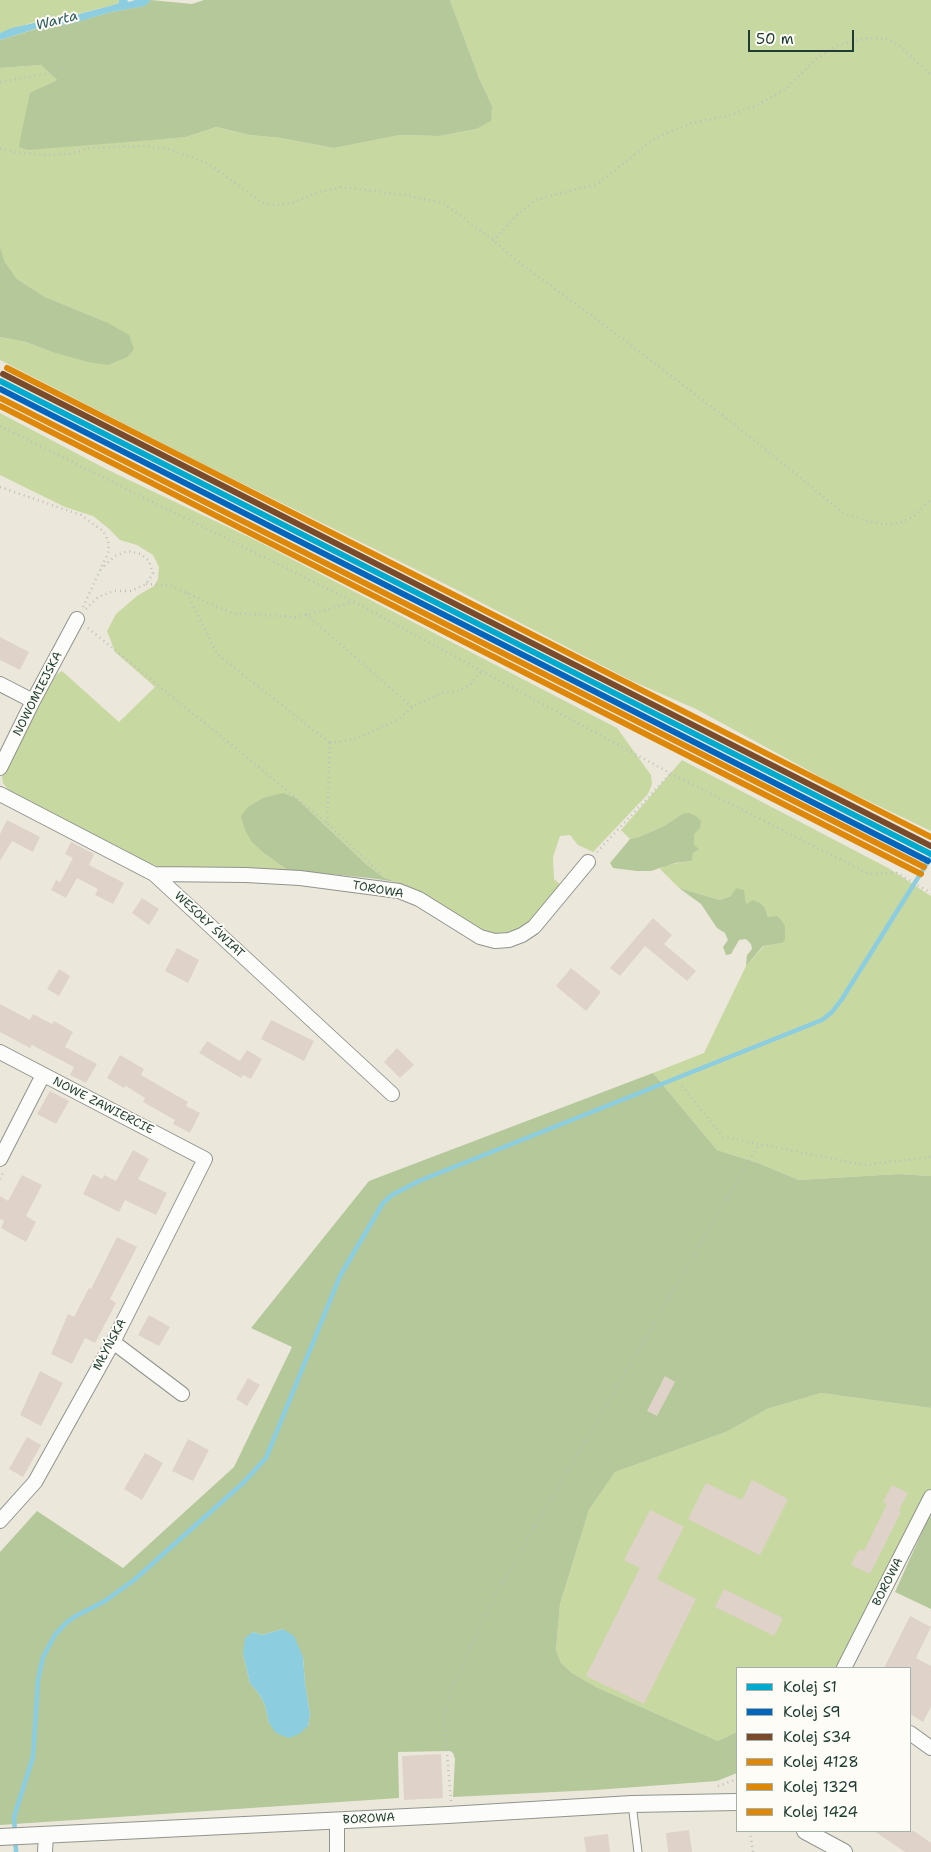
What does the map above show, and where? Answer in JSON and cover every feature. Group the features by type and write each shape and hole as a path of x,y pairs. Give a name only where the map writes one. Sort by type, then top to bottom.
{"street":[{"name":"NOWOMIEJSKA","path":"0,768 77,619"},
{"path":"0,684 33,701"},
{"name":"WESOŁY ŚWIAT","path":"0,794 154,874 392,1094"},
{"name":"TOROWA","path":"154,874 282,877 399,891 419,899 480,938 495,941 509,940 522,935 534,927 588,862"},
{"name":"NOWE ZAWIERCIE","path":"0,1052 206,1159"},
{"path":"0,1160 43,1075"},
{"name":"MŁYŃSKA","path":"0,1522 35,1482 112,1342 206,1159"},
{"path":"112,1342 182,1394"},
{"name":"BOROWA","path":"845,1667 931,1496"},
{"path":"911,1734 931,1748"},
{"name":"BOROWA","path":"4,1836 632,1804 736,1802"},
{"path":"337,1820 337,1852"},
{"path":"807,1832 844,1852"},
{"path":"45,1852 46,1835"}],"lane":[{"path":"632,1804 638,1852"}],"path":[{"path":"493,241 517,215 535,200 597,184 657,137 692,123 731,115 757,105 786,89 816,59 838,45 868,38 887,39 900,46 931,75"},
{"path":"0,82 45,74 65,67"},
{"path":"0,148 14,152 46,155 69,154 90,148 145,146 172,150 209,164 261,202 276,205 292,203 316,193 341,187 406,195 443,204 743,431 842,512 866,521 883,524 899,523 913,516 931,499"},
{"path":"0,426 356,603 670,773 869,874 897,873 931,892"},
{"path":"0,487 81,515 93,522 108,540 109,551 77,619"},
{"path":"100,570 116,556 128,551 141,554 150,562 153,573 146,584"},
{"path":"77,619 98,597 114,591 131,591 146,584 169,584 232,613 295,617 356,603"},
{"path":"187,593 217,654 330,743 356,739 400,719 412,707 442,693 458,691 470,685 482,671"},
{"path":"306,614 412,707"},
{"path":"77,619 328,823 399,891"},
{"path":"328,823 330,743"},
{"path":"588,862 670,773"},
{"path":"682,1086 723,1137 864,1166 931,1157"},
{"path":"451,1803 444,1717 452,1686 497,1592 758,1144"},
{"path":"720,1786 736,1779"},
{"path":"750,1832 753,1852"}],"green space":[{"path":"0,0 119,0 119,3 57,19 31,23 0,33"},
{"path":"151,0 192,4 204,0 450,0 479,78 492,106 491,121 476,129 439,136 400,135 334,148 281,138 250,135 216,127 186,137 28,150 19,147 30,93 57,80 41,65 0,68 0,40 39,28 73,23 111,12 144,6"},
{"path":"450,0 931,0 931,831 837,786 696,709 632,681 457,590 193,459 0,360 0,337 26,342 52,352 106,322 45,297 17,279 5,262 0,247 0,68 41,65 57,80 45,86 58,147 186,137 216,127 250,135 281,138 334,148 400,135 439,136 476,129 492,106 479,78"},
{"path":"0,247 5,262 17,279 45,297 106,322 129,335 134,349 127,357 108,365 88,362 52,352 26,342 0,337"},
{"path":"0,413 108,470 255,540 617,728 651,775 652,784 648,794 593,852 578,845 570,835 560,836 553,857 554,879 562,886 540,914 523,928 495,934 482,931 421,893 383,877 367,865 296,798 265,854 290,872 167,870 149,863 9,791 3,783 2,777 57,674 62,671 119,722 155,687 115,652 107,631 116,614 137,596 154,586 158,579 159,567 153,555 137,545 120,540 93,516 65,507 0,475"},
{"path":"682,760 890,869 931,896 931,1176 899,1174 799,1180 758,1163 717,1150 653,1073 704,1053 746,966 764,946 782,943 785,926 768,917 765,908 747,904 745,899 731,896 720,900 679,888 660,869 666,865 692,861 694,834 682,814 664,826 639,837 630,839 621,830"},
{"path":"283,793 296,798 367,865 383,877 396,882 309,872 290,872 265,854 252,842 245,830 241,816 248,807 263,798"},
{"path":"689,813 701,821 700,828 694,834 694,845 699,849 693,853 692,861 675,863 651,871 613,868 610,863 630,839 664,826 682,814"},
{"path":"679,888 720,900 731,896 736,888 744,890 747,904 753,900 760,903 765,908 768,917 777,916 781,920 785,926 785,940 782,943 763,946 746,966 747,955 752,949 751,944 746,939 739,940 731,954 726,955 723,947 728,940 725,933 717,928 701,904"},
{"path":"653,1073 717,1150 758,1163 799,1180 899,1174 931,1176 931,1408 821,1393 767,1409 726,1432 615,1472 589,1510 560,1604 556,1650 561,1663 572,1673 596,1687 718,1741 736,1732 736,1773 717,1781 595,1790 453,1797 455,1759 453,1753 450,1751 398,1752 399,1798 0,1825 0,1552 37,1511 123,1568 234,1467 292,1347 251,1328 369,1181","holes":["283,1629 303,1657 310,1715 308,1726 269,1723 265,1705 250,1683 243,1654 253,1632 262,1635"]},
{"path":"821,1393 931,1408 931,1491 839,1667 736,1667 736,1732 718,1741 596,1687 572,1673 561,1663 556,1650 560,1604 589,1510 615,1472 726,1432 767,1409"},
{"path":"931,1512 931,1609 895,1592"}],"water":[{"name":"Warta","path":"119,0 127,0 129,2 151,0 145,6 111,12 74,23 38,28 0,40 0,33 12,28 45,19 57,19 110,6 119,3"},
{"path":"283,1629 294,1636 303,1657 310,1715 308,1726 299,1734 289,1738 276,1733 269,1723 265,1705 250,1683 243,1654 245,1638 253,1632 262,1635"}],"building":[{"path":"0,637 29,652 20,670 0,660"},
{"path":"7,820 40,837 33,852 12,841 0,861 0,834"},
{"path":"71,842 94,854 89,865 124,883 113,904 95,895 98,889 77,878 66,898 51,890 56,880 60,882 73,858 65,854"},
{"path":"142,898 159,909 149,925 132,913"},
{"path":"653,918 672,935 664,944 696,971 687,981 645,946 620,976 610,968"},
{"path":"177,948 199,960 188,983 165,971"},
{"path":"571,968 601,992 586,1011 556,986"},
{"path":"59,969 70,976 59,996 47,989"},
{"path":"0,1004 30,1020 33,1014 52,1024 54,1021 73,1032 65,1047 97,1064 86,1083 70,1075 74,1067 32,1045 30,1048 0,1032"},
{"path":"271,1020 314,1041 304,1061 261,1039"},
{"path":"207,1041 240,1061 247,1050 262,1059 251,1079 243,1075 241,1078 199,1053"},
{"path":"397,1048 414,1065 400,1078 384,1062"},
{"path":"120,1055 144,1069 141,1075 188,1102 186,1106 200,1113 190,1133 173,1124 175,1120 143,1102 145,1098 126,1086 124,1088 107,1078"},
{"path":"50,1091 69,1101 56,1124 37,1114"},
{"path":"133,1150 149,1159 138,1179 167,1193 156,1215 125,1200 119,1212 83,1194 93,1174 102,1179 104,1175 116,1181"},
{"path":"22,1175 42,1185 26,1216 36,1222 26,1242 1,1228 4,1221 0,1219 0,1196 8,1201"},
{"path":"117,1237 137,1247 110,1299 116,1303 95,1343 85,1338 72,1364 51,1354 68,1314 74,1317 89,1288 91,1289"},
{"path":"149,1315 170,1327 159,1346 138,1335"},
{"path":"40,1371 63,1383 41,1426 20,1415"},
{"path":"665,1376 675,1382 657,1416 647,1411"},
{"path":"248,1378 260,1385 247,1406 236,1399"},
{"path":"27,1437 41,1445 23,1477 9,1469"},
{"path":"188,1439 209,1450 193,1481 172,1471"},
{"path":"145,1453 163,1463 142,1500 124,1489"},
{"path":"752,1480 788,1499 760,1555 688,1519 706,1483 742,1500"},
{"path":"892,1485 908,1493 899,1510 901,1512 870,1574 851,1565 859,1549 864,1551 887,1504 883,1502"},
{"path":"650,1510 684,1527 657,1579 696,1599 644,1704 586,1676 640,1568 624,1560"},
{"path":"724,1589 783,1618 774,1636 715,1607"},
{"path":"910,1616 931,1627 916,1658 931,1666 931,1707 923,1722 911,1715 911,1667 884,1667"},
{"path":"441,1754 443,1798 404,1800 402,1756"},
{"path":"689,1830 692,1852 668,1852 666,1833"},
{"path":"914,1831 931,1843 931,1852 905,1852 875,1832"},
{"path":"608,1834 610,1852 586,1852 584,1837"}],"waterway":[{"path":"16,1852 14,1817 33,1757 38,1680 43,1657 55,1635 74,1617 105,1601 134,1580 243,1483 266,1458 340,1276 383,1203 392,1195 419,1181 822,1020 832,1012 842,999 931,857"}],"rail line":[{"name":"1329","path":"7,368 931,837"},
{"name":"S34","path":"3,374 931,846"},
{"name":"S1","path":"0,381 931,854"},
{"name":"S9","path":"0,389 928,861"},
{"name":"4128","path":"0,398 924,867"},
{"name":"1424","path":"0,406 921,874"}]}
